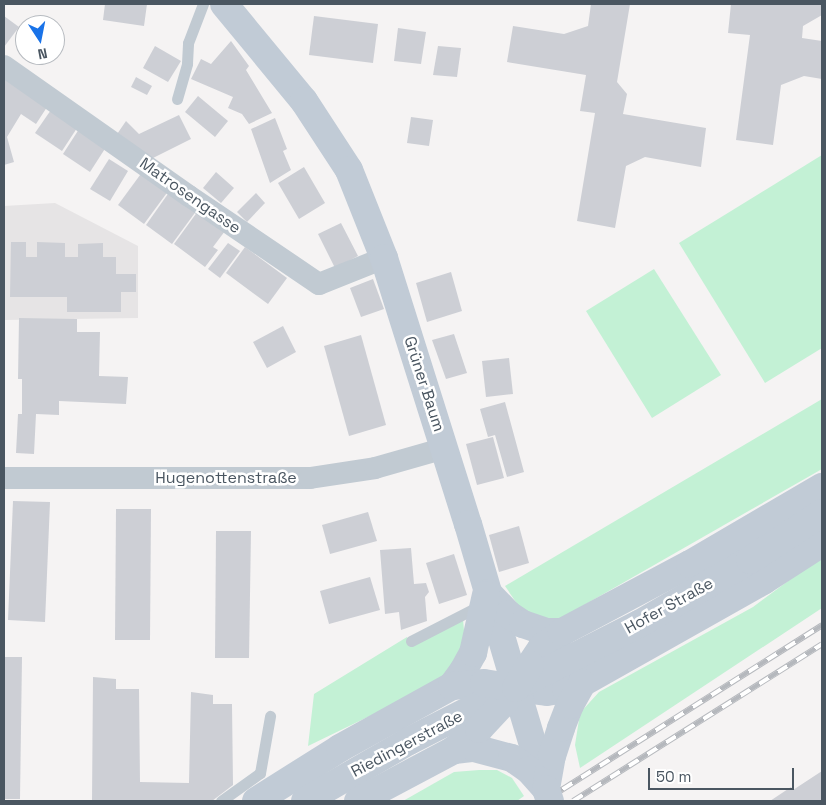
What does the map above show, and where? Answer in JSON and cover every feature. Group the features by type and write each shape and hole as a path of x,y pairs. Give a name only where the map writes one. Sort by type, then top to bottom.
{"main road":[{"name":"Grüner Baum","path":"224,4 304,101 349,170 384,258 444,448 486,597 548,795"},
{"path":"358,801 454,750 514,688 542,648 562,632 690,564 822,487"},
{"name":"Hofer Straße","path":"514,688 639,624 702,588 822,513"},
{"path":"452,686 484,683 547,692 566,689 582,682 763,581 822,542"},
{"path":"256,801 340,748 452,686 463,672 472,653 486,597 523,624 546,632 562,632"},
{"path":"548,795 552,756 570,704 582,682"},
{"name":"Riedingerstraße","path":"305,801 409,741 514,688"},
{"path":"454,750 474,748 496,752 512,758 529,770 548,795"}],"street":[{"name":"Matrosengasse","path":"4,66 189,196 319,284 384,258"},
{"name":"Hugenottenstraße","path":"4,478 310,478 375,468 444,448"}],"lane":[{"path":"177,99 187,63 188,43 203,4"},
{"path":"411,641 486,597"},
{"path":"221,801 260,773 270,716"}],"shaded area":[{"path":"55,203 138,246 138,318 4,320 4,206"}],"green space":[{"path":"822,155 822,348 765,383 679,243"},
{"path":"654,269 721,375 652,418 586,311"},
{"path":"822,399 822,469 558,620 540,620 522,611 505,586"},
{"path":"822,556 822,608 580,768 575,745 580,713 599,692 753,607"},
{"path":"463,619 465,642 444,680 308,746 314,694 407,637 409,646"},
{"path":"497,770 512,778 524,796 517,801 403,801 454,772"}],"building":[{"path":"105,4 147,4 144,26 103,20"},
{"path":"591,4 630,4 617,82 627,94 623,114 706,128 701,167 645,157 626,166 615,228 577,221 595,113 580,111 586,75 507,62 513,26 564,34 588,26"},
{"path":"731,4 822,4 822,15 803,26 802,38 822,41 822,79 804,76 781,85 773,145 736,140 750,35 728,33"},
{"path":"4,16 15,24 15,32 4,47"},
{"path":"314,16 378,24 373,63 309,55"},
{"path":"398,28 426,32 421,64 394,61"},
{"path":"231,41 249,66 246,70 272,113 249,124 242,114 228,108 233,97 191,79 201,59 211,64"},
{"path":"155,46 181,61 168,82 143,68"},
{"path":"438,46 461,48 457,77 433,75"},
{"path":"4,74 49,104 36,124 21,114 7,137 14,162 4,165"},
{"path":"136,77 152,86 147,95 131,87"},
{"path":"198,96 228,121 215,137 185,112"},
{"path":"53,107 79,125 62,151 35,133"},
{"path":"179,115 191,139 145,162 113,140 126,121 139,134"},
{"path":"411,117 433,120 429,146 407,143"},
{"path":"275,118 287,149 283,151 291,170 270,183 251,129"},
{"path":"81,126 108,144 90,172 63,154"},
{"path":"109,159 128,171 110,201 90,189"},
{"path":"304,167 325,203 299,219 278,183"},
{"path":"143,171 169,190 144,224 118,205"},
{"path":"216,172 234,188 221,203 203,188"},
{"path":"170,191 197,210 172,244 146,225"},
{"path":"256,193 265,203 247,222 237,212"},
{"path":"198,211 225,231 213,247 218,250 205,267 174,244"},
{"path":"341,223 358,256 335,268 318,234"},
{"path":"11,242 26,242 26,257 37,257 37,242 65,243 65,257 78,257 78,244 103,243 103,257 116,257 116,274 136,274 136,292 121,292 121,312 67,312 67,297 10,297"},
{"path":"228,243 240,251 220,278 208,269"},
{"path":"245,247 287,278 268,304 226,273"},
{"path":"451,272 462,311 427,322 416,283"},
{"path":"373,279 384,309 361,317 350,288"},
{"path":"19,318 77,319 77,332 100,332 99,376 128,377 126,404 59,401 59,415 36,414 34,454 16,453 18,414 22,414 22,379 18,379"},
{"path":"283,326 296,352 267,368 253,342"},
{"path":"454,334 467,373 446,379 432,340"},
{"path":"361,335 386,425 349,436 324,346"},
{"path":"509,358 513,394 486,397 482,361"},
{"path":"505,402 524,472 507,477 495,435 488,437 480,409"},
{"path":"493,437 504,478 477,485 466,444"},
{"path":"13,501 50,502 45,622 8,620"},
{"path":"116,509 151,509 150,640 115,640"},
{"path":"368,512 377,541 330,554 322,525"},
{"path":"519,526 529,563 499,572 489,535"},
{"path":"216,531 251,531 249,658 215,658"},
{"path":"411,548 414,584 426,583 429,592 425,597 427,621 401,630 399,612 385,614 380,550"},
{"path":"454,554 467,595 439,604 426,563"},
{"path":"370,577 380,610 329,624 320,591"},
{"path":"4,657 22,657 20,799 4,799"},
{"path":"93,677 116,679 116,689 139,689 140,782 189,783 191,692 213,695 213,704 232,704 233,785 212,801 92,801"},
{"path":"822,771 822,801 770,801 791,787 793,790"}],"railway":[{"path":"544,801 822,625"},
{"path":"573,801 822,644"}]}
